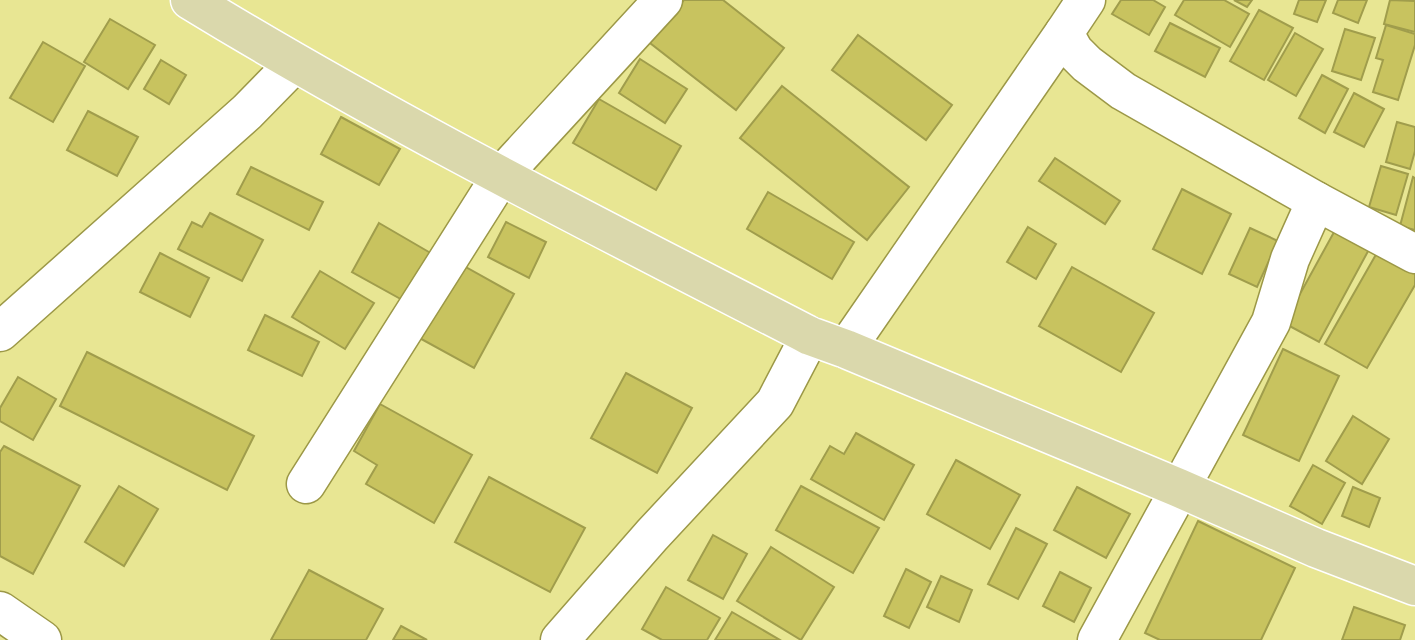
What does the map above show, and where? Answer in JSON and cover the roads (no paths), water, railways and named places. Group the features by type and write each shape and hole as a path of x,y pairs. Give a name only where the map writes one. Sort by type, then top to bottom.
{"main road":[{"path":"190,0 294,64 501,176 810,337 846,349 1180,488 1316,548 1415,586"}],"street":[{"path":"306,484 501,176 663,0"},
{"path":"1071,12 1074,51 1122,91 1415,254"},
{"path":"846,349 1071,12"},
{"path":"0,332 247,112 294,64"},
{"path":"1097,640 1271,322 1290,259 1316,201"},
{"path":"560,640 652,535 775,403 810,337"},
{"path":"0,611 42,640"}]}
